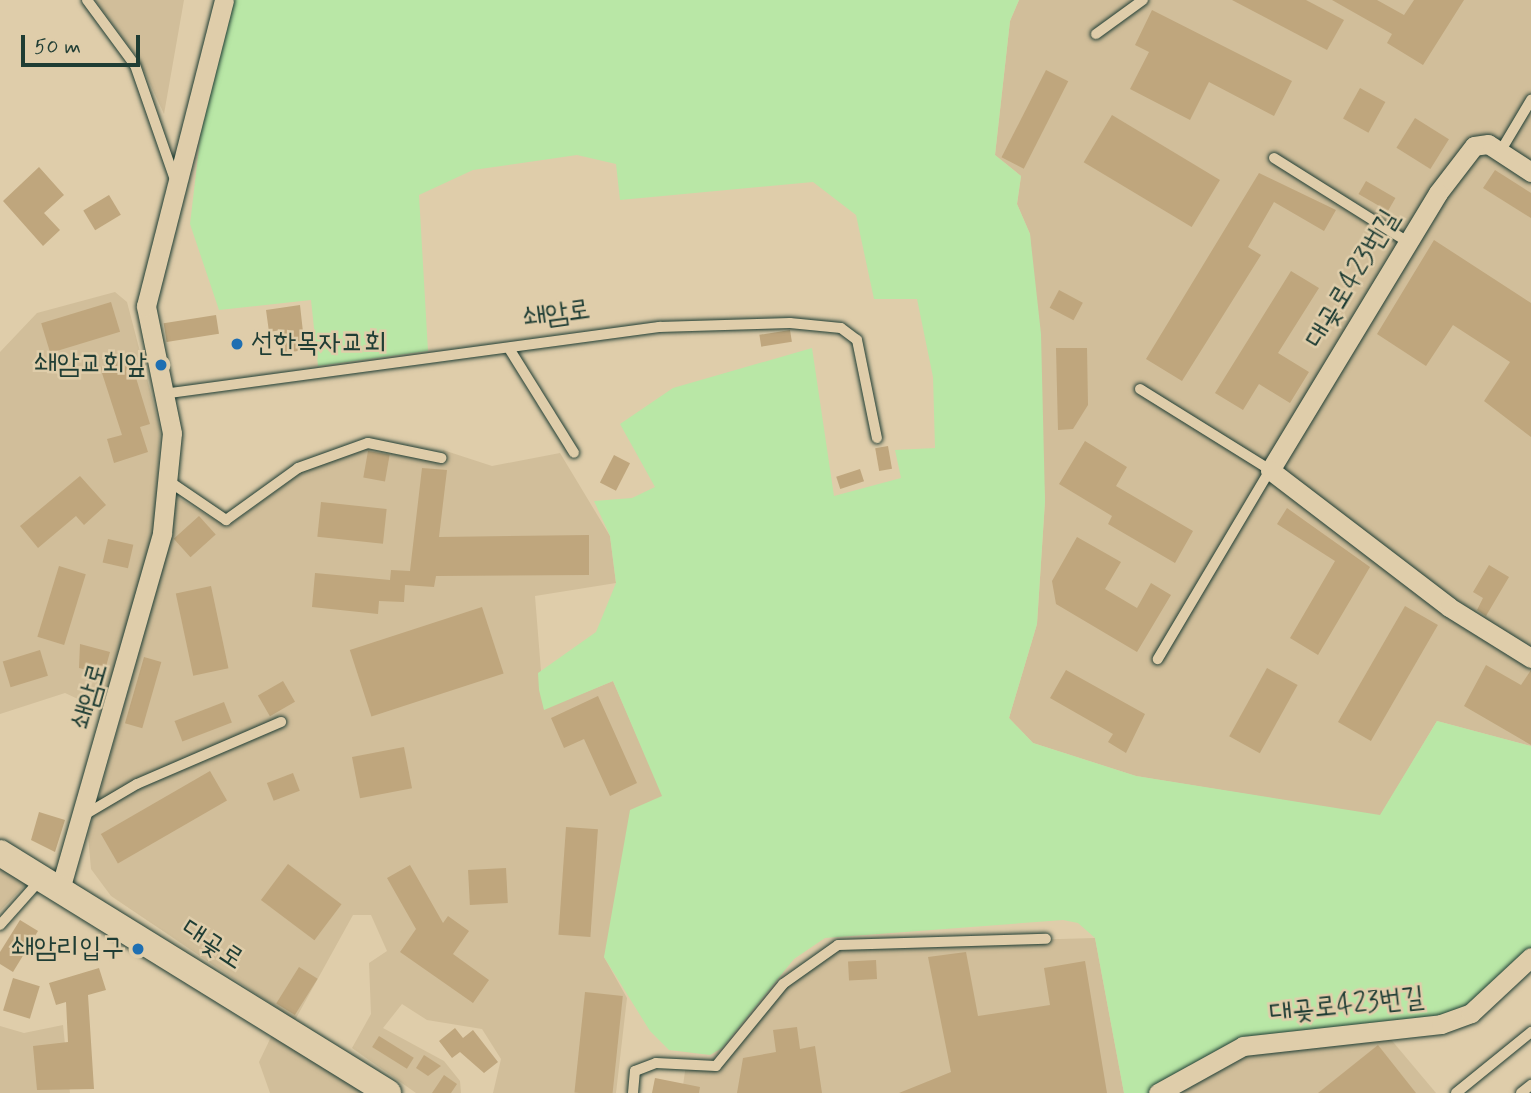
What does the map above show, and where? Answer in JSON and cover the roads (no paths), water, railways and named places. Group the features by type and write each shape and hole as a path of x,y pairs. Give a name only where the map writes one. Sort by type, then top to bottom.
{"street":[{"name":"쇄암로","path":"53,881 86,814 149,594 170,482 172,433 146,306 151,266 177,187 224,0"},
{"name":"대곶로423번길","path":"1270,470 1408,242 1474,146 1500,152"},
{"path":"1500,152 1531,172"},
{"path":"1270,470 1449,607 1531,658"},
{"name":"대곶로","path":"0,853 53,881 388,1093"},
{"name":"대곶로423번길","path":"1158,1093 1243,1046 1441,1024 1471,1013 1531,957"}],"lane":[{"path":"88,0 135,65 177,187"},
{"path":"1096,34 1143,0"},
{"path":"1500,152 1531,100"},
{"path":"1274,158 1408,242"},
{"name":"쇄암로","path":"163,395 223,382 510,350 659,327 841,328 857,340 877,438"},
{"path":"510,350 574,453"},
{"path":"1140,389 1270,470"},
{"path":"170,482 226,520 298,468 368,443 441,458"},
{"name":"대곶로423번길","path":"1158,659 1270,470"},
{"path":"86,814 160,774 281,722"},
{"path":"0,925 53,881"},
{"path":"633,1093 635,1071 656,1063 716,1066 783,984 838,945 1046,939"},
{"path":"1456,1093 1531,1032"},
{"path":"1521,1093 1531,1085"}],"place":[{"name":"선한목자교회","path":"237,344"},
{"name":"쇄암교회앞","path":"161,365"},
{"name":"쇄암리입구","path":"138,949"}]}
